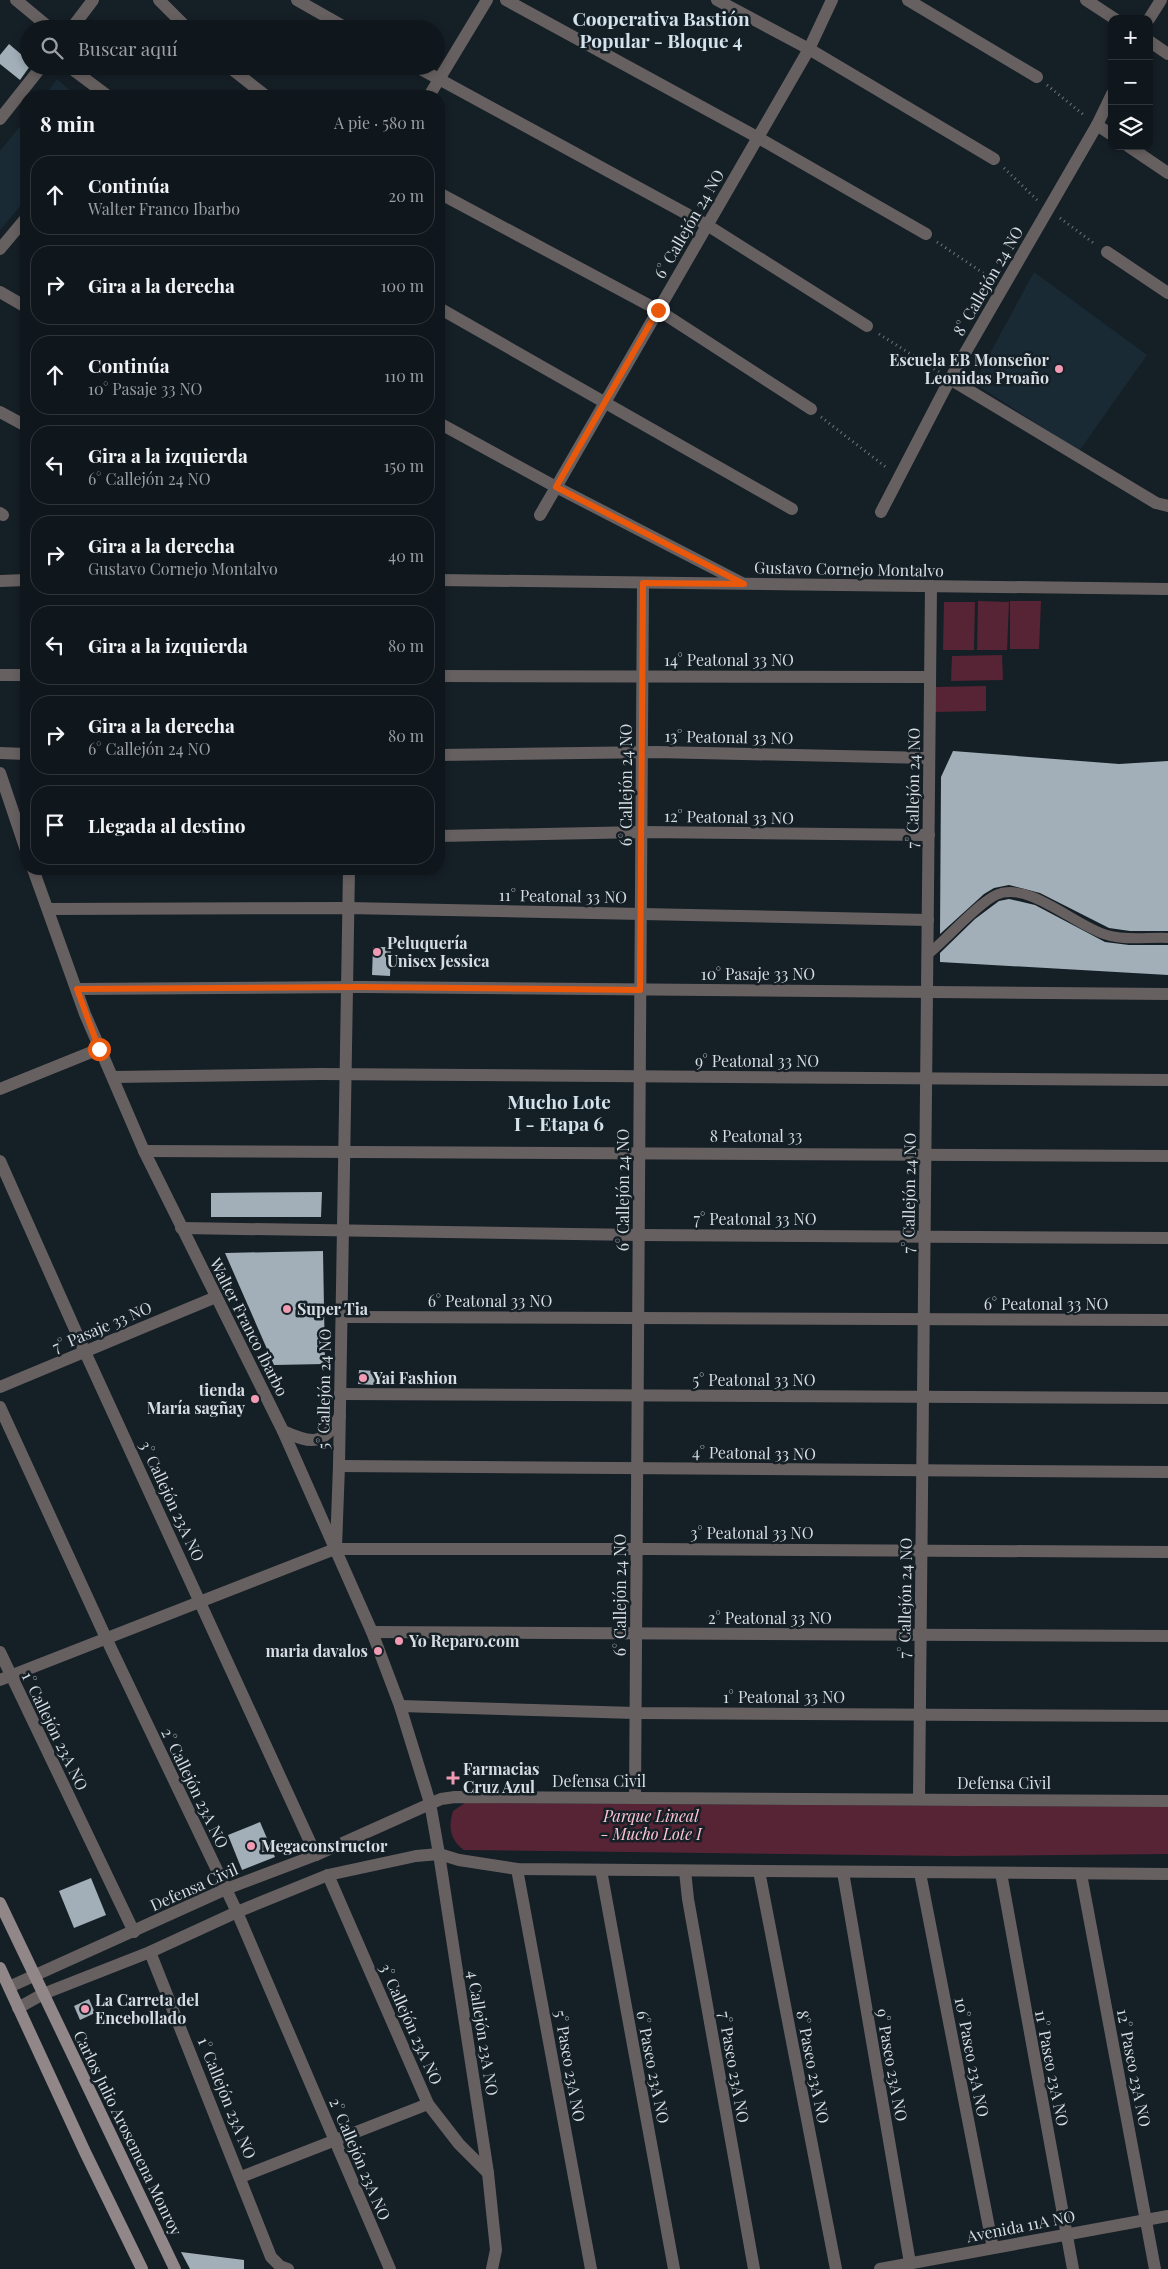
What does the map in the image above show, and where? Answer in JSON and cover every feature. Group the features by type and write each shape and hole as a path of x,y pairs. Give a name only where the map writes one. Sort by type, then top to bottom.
{"main road":[{"name":"Carlos Julio Arosemena Monroy","path":"0,1903 175,2269"},
{"path":"0,1968 142,2269"}],"street":[{"path":"16,0 40,20"},
{"path":"158,0 179,20"},
{"path":"297,0 332,20"},
{"path":"445,69 487,0"},
{"path":"506,0 757,137 926,234"},
{"path":"717,0 809,49 994,159"},
{"name":"6° Callejón 24 NO","path":"540,515 809,49 832,0"},
{"path":"908,0 1037,77"},
{"path":"1086,0 1109,15"},
{"path":"1152,15 1161,0"},
{"path":"77,20 91,1"},
{"path":"1153,44 1168,54"},
{"path":"23,90 35,75"},
{"path":"80,75 100,90"},
{"path":"239,75 258,90"},
{"path":"430,75 707,225 867,326"},
{"path":"433,90 441,75"},
{"path":"0,118 20,93"},
{"name":"8° Callejón 24 NO","path":"881,512 950,379 1098,125 1108,103"},
{"path":"1098,125 1108,132"},
{"path":"1134,150 1168,173"},
{"path":"445,196 658,310 811,409"},
{"path":"0,249 20,225"},
{"path":"1107,252 1168,292"},
{"path":"0,292 20,304"},
{"path":"445,311 792,509"},
{"path":"950,379 1156,503 1168,506"},
{"path":"0,412 20,423"},
{"path":"445,426 556,487 744,584"},
{"path":"0,581 20,580"},
{"name":"Gustavo Cornejo Montalvo","path":"445,580 1168,589"},
{"name":"6° Callejón 24 NO","path":"635,1797 643,583"},
{"name":"7° Callejón 24 NO","path":"920,1799 919,1714 931,586"},
{"path":"0,675 20,675"},
{"name":"14° Peatonal 33 NO","path":"445,676 930,676"},
{"name":"13° Peatonal 33 NO","path":"445,755 642,752 929,758"},
{"path":"0,753 20,754"},
{"path":"0,772 2,788 20,825"},
{"name":"12° Peatonal 33 NO","path":"445,836 642,832 928,835"},
{"name":"Walter Franco Ibarbo","path":"35,875 99,1049 113,1077 144,1151 283,1431 372,1632 400,1706 430,1803"},
{"name":"5° Callejón 24 NO","path":"335,1549 339,1466 349,875"},
{"name":"11° Peatonal 33 NO","path":"49,909 348,908 928,920"},
{"name":"10° Pasaje 33 NO","path":"77,989 347,987 1168,994"},
{"path":"0,1089 99,1049"},
{"name":"9° Peatonal 33 NO","path":"113,1077 346,1074 1168,1080"},
{"name":"8 Peatonal 33","path":"144,1151 344,1150 1168,1156"},
{"name":"3° Callejón 23A NO","path":"0,1161 85,1352 316,1854"},
{"name":"7° Peatonal 33 NO","path":"181,1228 639,1235 1168,1238"},
{"name":"7° Pasaje 33 NO","path":"0,1387 216,1297"},
{"name":"6° Peatonal 33 NO","path":"342,1316 1168,1320"},
{"name":"5° Peatonal 33 NO","path":"340,1394 1168,1398"},
{"name":"2° Callejón 23A NO","path":"0,1407 106,1638 237,1912 390,2269"},
{"path":"283,1431 306,1441 316,1441 333,1428 340,1415"},
{"name":"4° Peatonal 33 NO","path":"339,1466 1168,1472"},
{"path":"5,1678 335,1549"},
{"name":"3° Peatonal 33 NO","path":"335,1549 1168,1552"},
{"name":"2° Peatonal 33 NO","path":"372,1632 1168,1636"},
{"name":"1° Callejón 23A NO","path":"0,1652 5,1678 134,1932"},
{"name":"1° Peatonal 33 NO","path":"400,1706 635,1713 1168,1716"},
{"name":"Defensa Civil","path":"10,1987 226,1889 405,1817 430,1803 455,1797 1168,1801"},
{"name":"4 Callejón 23A NO","path":"430,1803 488,2173 496,2250 492,2269"},
{"path":"18,2008 43,1994 150,1952 237,1912 328,1874 416,1856 439,1854 467,1861 518,1869 1168,1874"},
{"name":"5° Paseo 23A NO","path":"518,1869 591,2269"},
{"name":"6° Paseo 23A NO","path":"600,1870 674,2269"},
{"name":"7° Paseo 23A NO","path":"685,1871 688,1899 754,2269"},
{"name":"8° Paseo 23A NO","path":"759,1871 836,2269"},
{"name":"9° Paseo 23A NO","path":"843,1872 910,2264"},
{"name":"10° Paseo 23A NO","path":"920,1873 992,2248"},
{"name":"11° Paseo 23A NO","path":"1001,1873 1073,2269"},
{"name":"3° Callejón 23A NO","path":"328,1874 428,2104 459,2144 488,2173"},
{"name":"12° Paseo 23A NO","path":"1081,1874 1156,2269"},
{"name":"1° Callejón 23A NO","path":"150,1952 271,2257 280,2266 288,2269"},
{"path":"241,2178 428,2104"},
{"name":"Avenida 11A NO","path":"880,2269 1168,2216"}],"lane":[{"path":"927,955 997,894 1013,892 1036,898 1107,935 1168,938"}],"path":[{"path":"1037,77 1098,125"},
{"path":"926,234 1003,286"},
{"path":"867,326 950,379"},
{"path":"811,409 900,478"}],"shaded area":[{"path":"57,79 69,90 49,90"},
{"path":"20,126 20,206 0,230 0,151"},
{"name":"Escuela EB Monseñor Leonidas Proaño","path":"1034,272 1147,355 1079,451 974,383"}],"green space":[{"path":"978,601 1009,602 1007,650 977,650"},
{"path":"1010,601 1041,601 1039,649 1010,649"},
{"path":"944,602 975,602 974,650 943,650"},
{"path":"1002,655 1003,680 951,681 952,656"},
{"path":"986,686 986,711 934,712 935,687"},
{"name":"Parque Lineal - Mucho Lote I","path":"465,1803 1168,1807 1168,1854 954,1856 464,1850 459,1846 451,1833 451,1822 453,1811"}],"building":[{"path":"9,44 20,53 20,75 24,75 20,80 0,64 0,55"},
{"path":"953,751 1119,764 1168,761 1168,931 1130,931 1109,928 1040,893 1009,885 994,888 984,894 940,934 941,777"},
{"path":"1009,899 1035,905 1105,942 1129,945 1168,945 1168,975 940,962 940,953 975,919 999,901"},
{"path":"373,947 391,947 390,976 372,975"},
{"path":"322,1192 321,1217 211,1217 211,1193"},
{"name":"Super Tia","path":"323,1251 325,1364 274,1365 225,1253"},
{"path":"359,1370 375,1371 375,1385 358,1384"},
{"name":"Megaconstructor","path":"260,1822 275,1857 242,1870 228,1835"},
{"path":"91,1878 106,1915 74,1928 59,1891"},
{"name":"La Carreta del Encebollado","path":"89,1999 95,2013 80,2020 74,2006"},
{"path":"181,2252 244,2260 244,2269 190,2269"}],"place":[{"name":"Escuela EB Monseñor Leonidas Proaño","path":"1059,369"},
{"name":"Peluquería Unisex Jessica","path":"377,952"},
{"name":"Super Tia","path":"287,1309"},
{"name":"Yai Fashion","path":"363,1378"},
{"name":"tienda María sagñay","path":"255,1399"},
{"name":"Yo Reparo.com","path":"399,1641"},
{"name":"maria davalos","path":"378,1651"},
{"name":"Farmacias Cruz Azul","path":"453,1778"},
{"name":"Megaconstructor","path":"251,1846"},
{"name":"La Carreta del Encebollado","path":"85,2009"}],"district":[{"name":"Cooperativa Bastión Popular - Bloque 4","path":"661,30"},
{"name":"Mucho Lote I - Etapa 6","path":"559,1113"}],"route":[{"path":"99,1049 77,989 362,987 640,990 643,583 744,584 556,487 658,310"}]}
